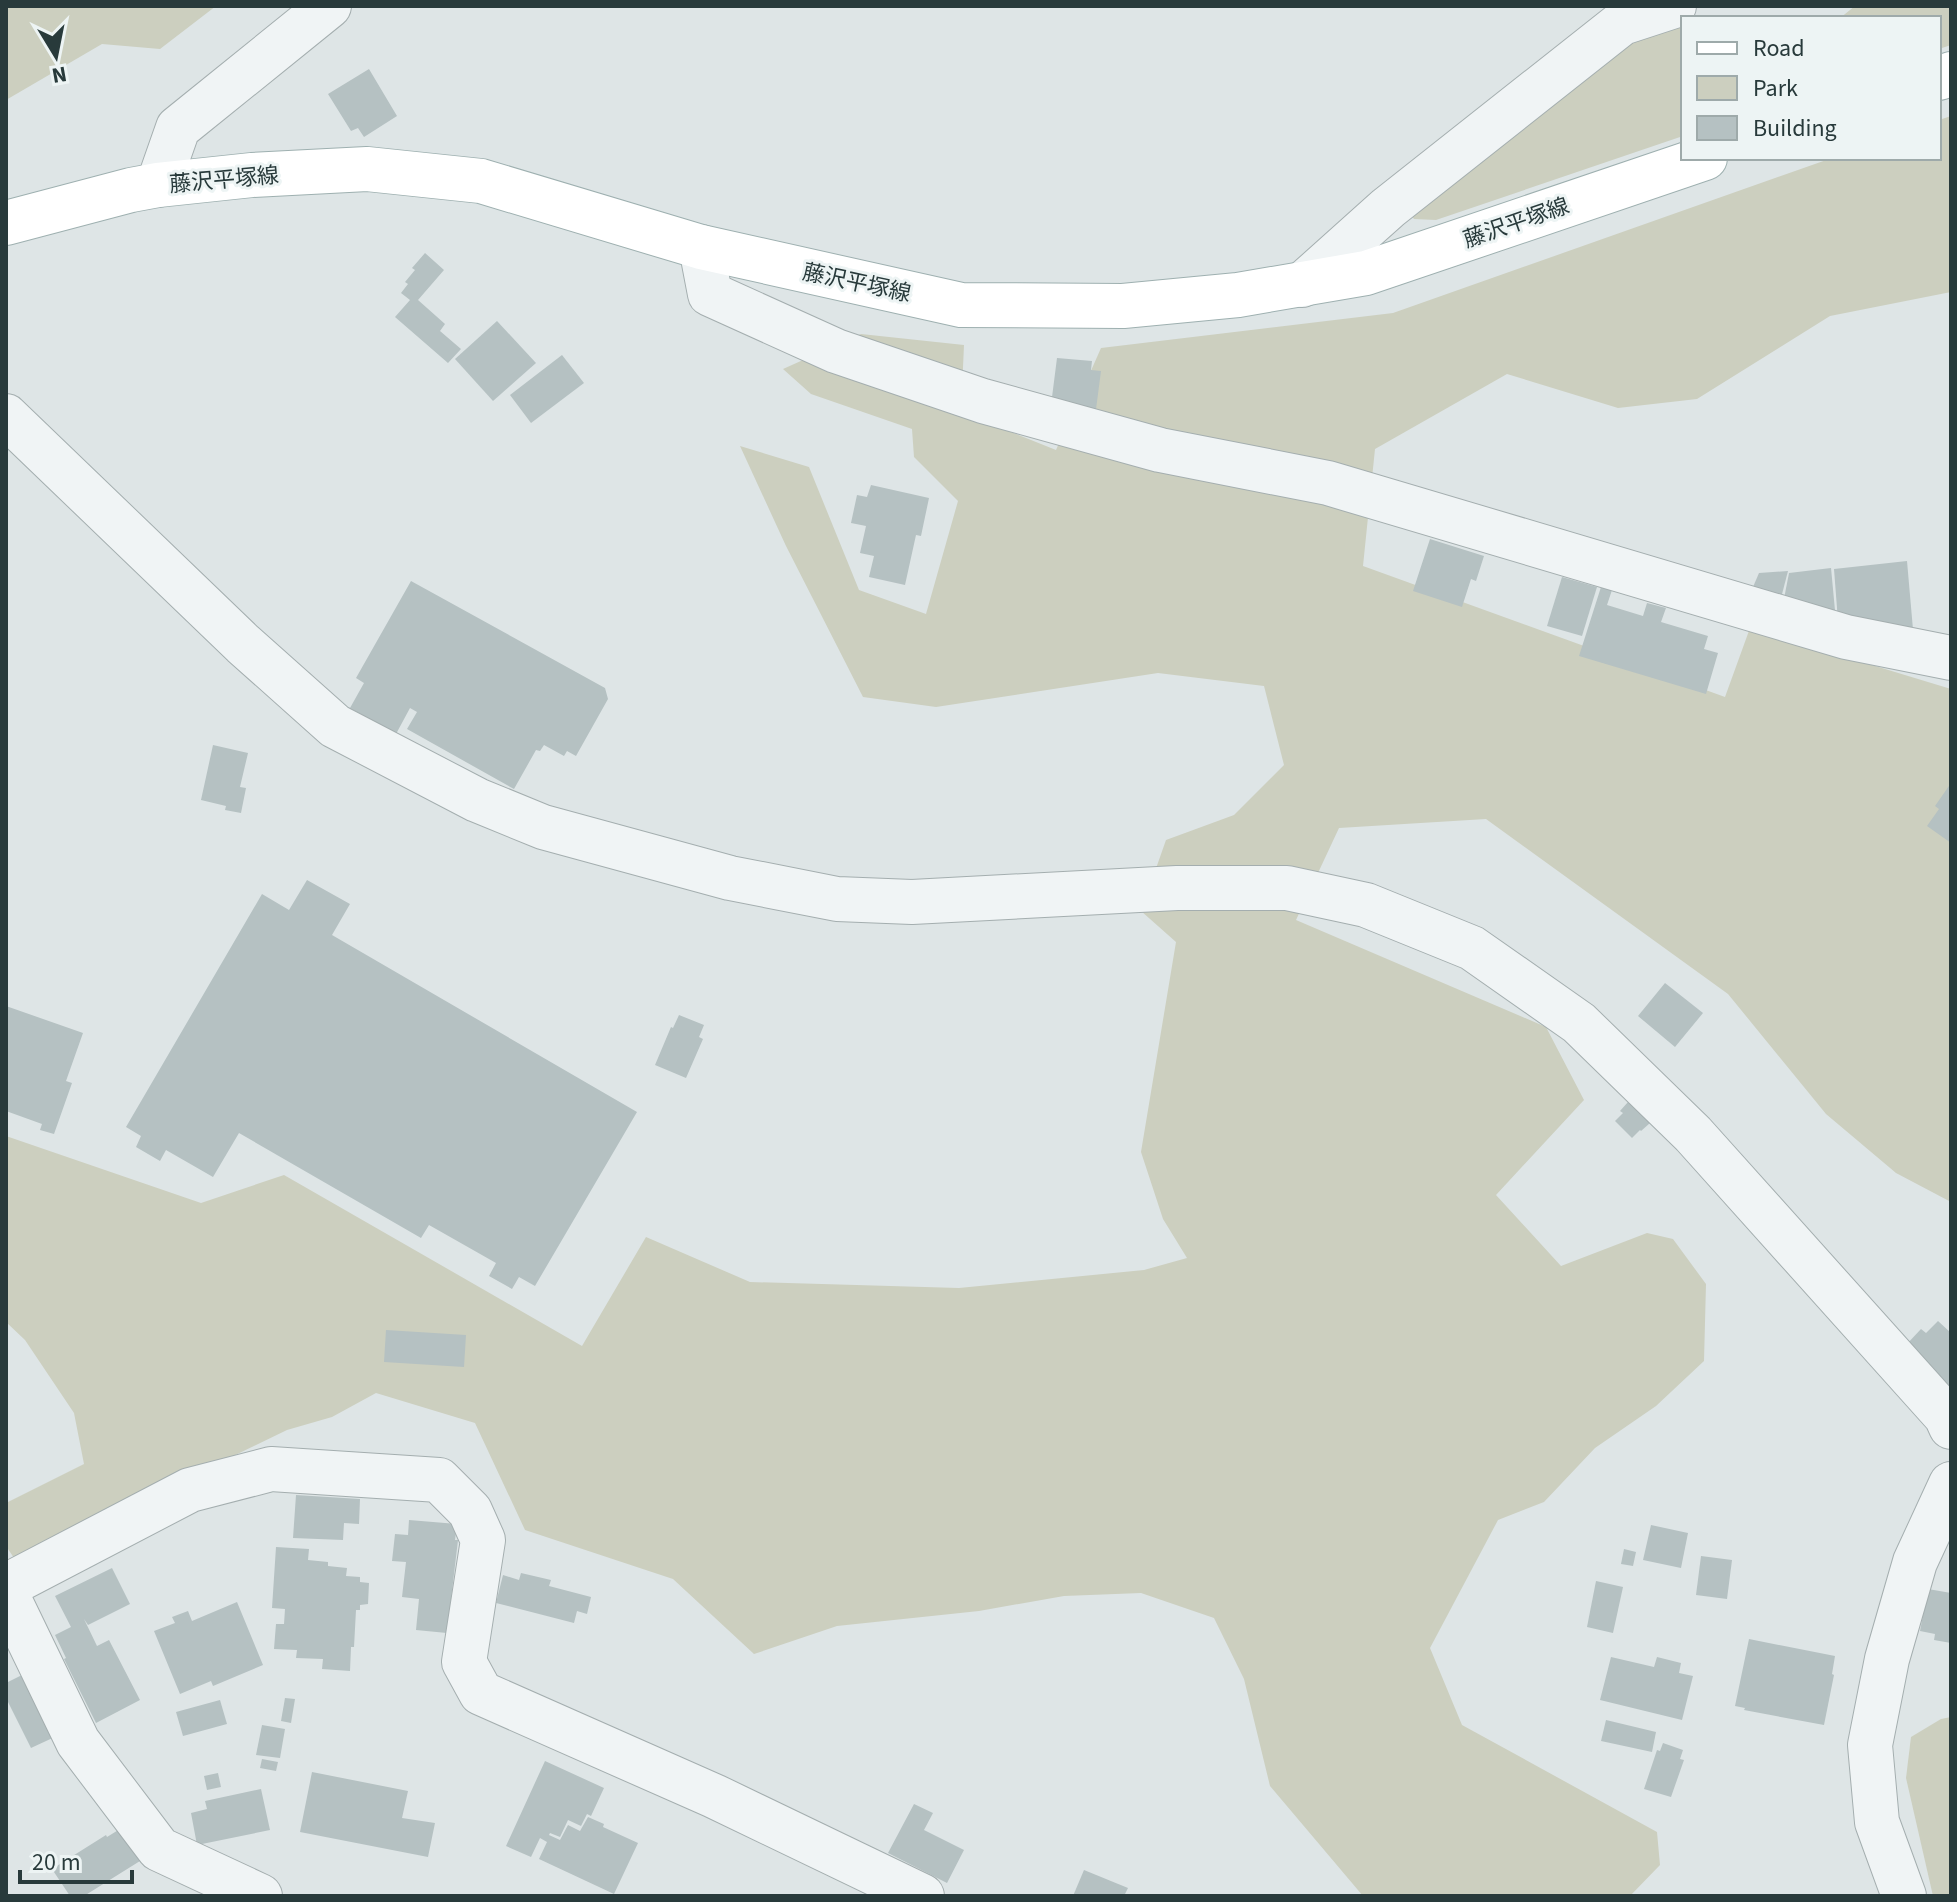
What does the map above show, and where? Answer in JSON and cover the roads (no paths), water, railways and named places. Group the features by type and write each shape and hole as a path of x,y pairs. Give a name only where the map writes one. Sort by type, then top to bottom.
{"main road":[{"name":"藤沢平塚線","path":"6,223 158,185 252,175 367,169 481,181 701,247 961,305 1123,306 1238,295 1366,273 1699,160"}],"street":[{"path":"158,185 178,128 329,6"},
{"path":"1302,285 1388,208 1622,23 1674,6"},
{"path":"701,247 710,294 836,351 983,401 1160,450 1328,483 1846,637 1951,658"},
{"path":"6,416 243,644 335,726 477,800 543,827 730,878 837,899 912,902 1177,888 1287,888 1366,905 1472,948 1579,1023 1693,1134 1946,1416 1951,1427"},
{"path":"6,1586 190,1490 271,1469 439,1480 470,1511 483,1540 464,1662 481,1693 714,1796 922,1896"},
{"path":"1904,1896 1877,1822 1870,1745 1887,1659 1915,1562 1951,1484"},
{"path":"6,1593 78,1742 159,1849 260,1896"}]}
